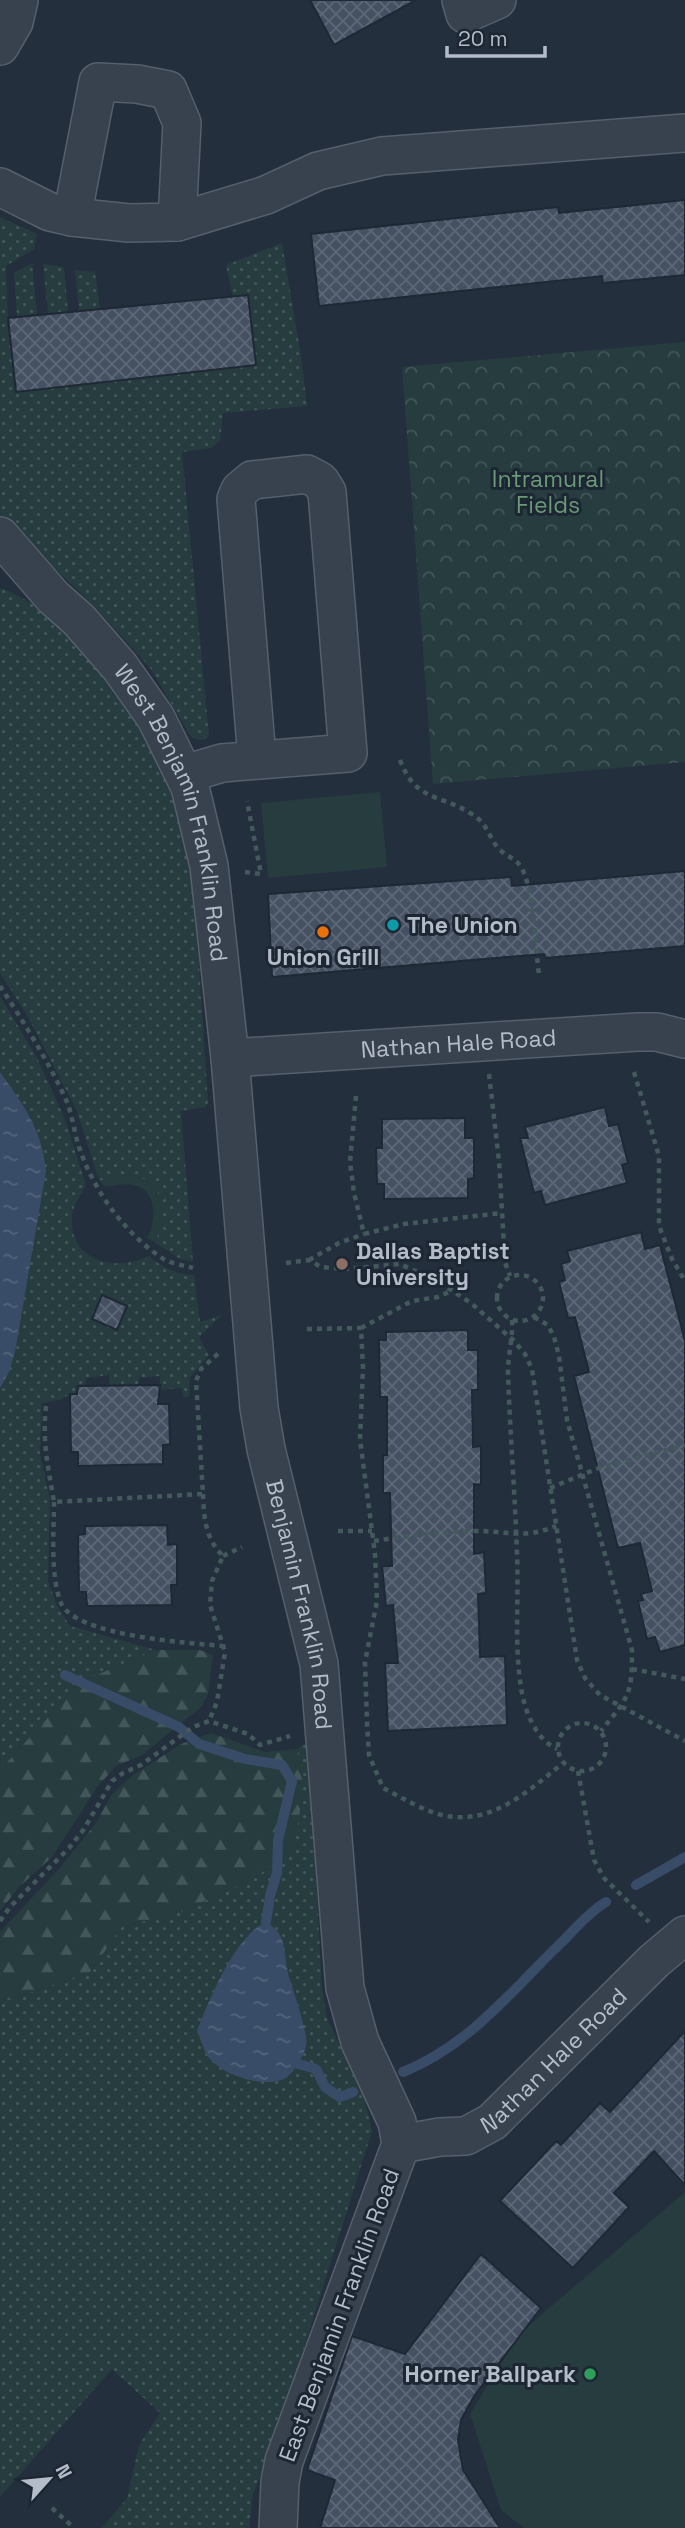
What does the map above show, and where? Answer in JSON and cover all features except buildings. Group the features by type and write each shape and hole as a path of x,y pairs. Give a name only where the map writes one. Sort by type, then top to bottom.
{"street":[{"path":"0,47 14,22 19,0"},
{"path":"461,0 466,13 497,0"},
{"path":"72,217 98,82 137,84 168,90 182,123 177,222"},
{"path":"0,187 50,212 72,217 129,223 177,222 266,195 318,171 382,156 685,133"},
{"path":"185,774 222,763 348,753 327,492 320,481 307,474 252,480 240,490 236,499 257,760"},
{"name":"West Benjamin Franklin Road","path":"0,536 53,597 101,644 139,692 156,718 185,774 201,826 209,866 230,1058"},
{"name":"West Benjamin Franklin Road","path":"0,576 36,587 53,597"},
{"name":"Nathan Hale Road","path":"230,1058 638,1032 657,1032 685,1039"},
{"name":"Benjamin Franklin Road","path":"230,1058 259,1408 314,1640 326,1729 345,1988 360,2042 397,2122 401,2144"},
{"name":"Nathan Hale Road","path":"401,2144 440,2137 466,2136 492,2122 678,1940"},
{"name":"East Benjamin Franklin Road","path":"278,2528 284,2461 401,2144"}],"path":[{"path":"400,760 406,776 424,794 472,813 487,827 500,850 513,857 522,869 529,889 539,974"},
{"path":"244,872 261,874 247,801"},
{"path":"0,986 67,1104 93,1182 107,1203 134,1234 164,1259 193,1268"},
{"path":"485,1042 499,1161 505,1262 510,1276"},
{"path":"635,1072 659,1156 659,1226 672,1259 685,1281"},
{"path":"356,1096 350,1162 364,1234"},
{"path":"286,1262 309,1260 340,1242 416,1222 502,1213"},
{"path":"309,1260 321,1267 346,1269 400,1264 452,1290 471,1303 525,1354 532,1370 577,1660 585,1678 600,1695 685,1741"},
{"path":"510,1276 532,1277 542,1289 542,1304 534,1317 519,1322 499,1310 496,1302 498,1287 510,1276"},
{"path":"307,1329 361,1328 412,1301 438,1297 452,1290"},
{"path":"534,1317 548,1325 554,1337 567,1420 632,1650 632,1680 628,1697 601,1731"},
{"path":"512,1320 513,1340 508,1374 521,1688 528,1714 539,1734 547,1744 557,1749"},
{"path":"361,1328 363,1368 360,1439 374,1541 377,1601 365,1662 367,1723 369,1755 383,1788 434,1813 470,1817 503,1808 528,1792 563,1763"},
{"path":"223,1556 215,1549 207,1533 202,1494 196,1381 201,1369 226,1347"},
{"path":"46,1406 43,1432 45,1458 54,1502 57,1585 62,1605 76,1619 107,1631 223,1646"},
{"path":"550,1488 581,1475 685,1445"},
{"path":"54,1502 202,1494"},
{"path":"374,1541 473,1531 516,1535 542,1532 556,1526"},
{"path":"338,1531 372,1531"},
{"path":"209,1721 217,1702 225,1652 210,1605 212,1581 223,1556 242,1547"},
{"path":"632,1669 685,1679"},
{"path":"0,1921 10,1907 69,1848 84,1829 112,1781 141,1766 193,1727 209,1721 248,1734 260,1745 326,1729"},
{"path":"573,1723 589,1723 601,1731 606,1748 604,1756 593,1768 578,1771 563,1763 557,1749 561,1734 573,1723"},
{"path":"578,1771 594,1860 604,1878 678,1940"},
{"path":"52,2508 74,2528"}],"green space":[{"path":"0,217 37,234 34,249 6,266 8,318 17,392 255,365 233,297 226,265 282,243 307,406 223,413 220,441 211,448 182,452 209,736 203,740 195,739 189,734 151,669 94,606 0,516"},
{"path":"32,263 37,314 17,317 14,273"},
{"path":"43,264 64,267 68,312 48,313"},
{"path":"75,270 95,272 100,309 79,311"},
{"name":"Intramural Fields","path":"685,342 685,762 433,784 402,367"},
{"path":"0,588 45,613 71,636 94,662 149,743 161,766 178,814 189,864 195,914 208,1103 206,1107 181,1111 193,1262 180,1259 154,1242 160,1218 146,1180 123,1176 100,1181 77,1111 27,1015 0,973"},
{"path":"380,792 387,867 268,878 261,803"},
{"path":"0,996 37,1058 65,1119 86,1185 72,1216 73,1231 78,1243 96,1259 122,1263 148,1256 170,1269 194,1275 200,1322 222,1315 199,1337 209,1355 190,1377 189,1397 183,1397 182,1388 159,1390 160,1376 139,1378 138,1385 110,1385 109,1375 86,1378 85,1386 78,1386 77,1394 42,1403 40,1454 50,1499 48,1581 57,1606 70,1626 156,1650 80,1682 0,1770"},
{"path":"128,1175 152,1185 161,1200 161,1226 154,1242 147,1238 153,1207 147,1193 130,1184 105,1187 100,1181 113,1176"},
{"path":"156,1650 200,1650 213,1655 208,1694 201,1707 142,1755 116,1766 97,1787 52,1857 19,1887 0,1911 0,1770 80,1682"},
{"path":"211,1733 265,1752 297,1749 302,1780 299,1821 291,1851 253,1879 183,1911 122,1927 90,1972 9,2000 0,1999 0,1932 58,1870 96,1823 112,1794 132,1776 181,1744"},
{"path":"309,1741 322,1989 327,2018 364,2096 372,2131 277,2434 253,2494 249,2528 102,2528 127,2498 139,2445 160,2413 112,2369 0,2497 0,1999 9,2000 90,1972 122,1927 183,1911 253,1879 291,1851 302,1780 297,1749"},
{"name":"Horner Ballpark","path":"685,2192 685,2528 524,2528 501,2510 470,2414 520,2333"}],"water":[{"path":"0,1072 36,1130 46,1171 15,1352 9,1372 0,1388"},
{"path":"266,1922 281,1938 306,2040 303,2054 292,2072 286,2078 268,2082 236,2076 217,2066 206,2054 197,2031 234,1954 255,1929"}],"waterway":[{"path":"65,1675 179,1727 199,1744 245,1759 282,1765 292,1781 278,1840 277,1873 266,1922"},
{"path":"636,1885 685,1857"},
{"path":"403,2072 427,2061 469,2032 507,1998 582,1921 606,1902"},
{"path":"298,2064 316,2069 325,2087 340,2097 353,2092"}],"place":[{"name":"The Union","path":"393,925"},
{"name":"Union Grill","path":"323,932"},
{"name":"Dallas Baptist University","path":"342,1264"},
{"name":"Horner Ballpark","path":"590,2374"}]}
